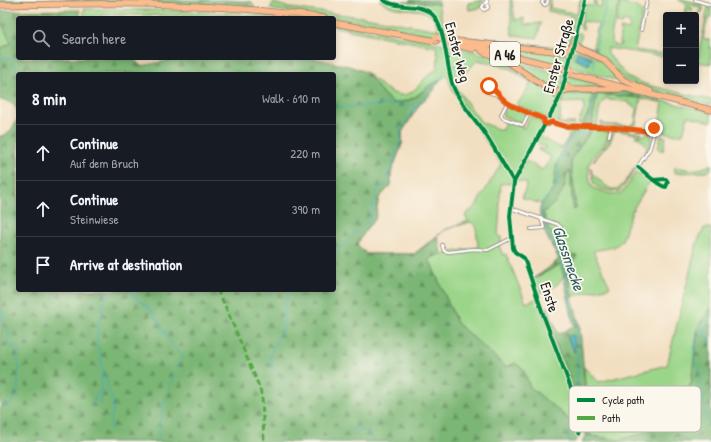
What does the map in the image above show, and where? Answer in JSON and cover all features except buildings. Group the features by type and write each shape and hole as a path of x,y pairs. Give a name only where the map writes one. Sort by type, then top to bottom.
{"highway":[{"path":"0,5 180,5 245,9 307,16"},
{"path":"0,9 87,7 180,9 277,16"},
{"name":"A 46","path":"336,19 436,39 562,69"},
{"name":"A 46","path":"336,23 436,39"},
{"path":"574,41 579,49 595,55 605,61 623,80 649,93"},
{"path":"563,52 569,49 574,41"},
{"path":"448,42 568,53 579,49"},
{"name":"A 46","path":"448,42 562,69 711,110"},
{"path":"480,50 510,64 552,91 559,99"},
{"path":"564,83 573,89"},
{"path":"552,91 556,92 573,89 617,89 649,93"},
{"name":"A 46","path":"649,93 711,107"}],"street":[{"name":"Enster Weg","path":"383,0 396,6 423,8 436,18 440,26 449,71 455,90 485,134 514,182"},
{"path":"543,0 542,3 545,5 547,4 548,0"},
{"name":"Enster Straße","path":"549,117 559,99 562,90 585,0"},
{"path":"641,30 647,0"},
{"path":"694,0 711,5"},
{"path":"498,95 487,92 486,88 491,86 498,95 507,102 544,119 545,117 549,117 551,122"},
{"path":"507,102 502,114 503,118 523,125 529,113"},
{"path":"544,119 545,124 551,122 564,126 611,127 654,133"},
{"name":"Enste","path":"545,124 514,182 510,208 512,238 514,250 524,258 570,386"},
{"path":"609,136 611,127"},
{"path":"647,131 653,127 655,129 650,149 638,168 653,180 663,187 666,187 668,182 666,179 653,180"},
{"path":"510,208 560,225 560,233"},
{"path":"531,229 544,228 543,218"},
{"path":"442,245 444,251 449,252 474,249 486,250 512,238"}],"green space":[{"path":"0,0 80,0 80,1 0,3"},
{"path":"83,0 225,0 252,2 255,8 83,2"},
{"path":"379,0 438,4 446,34 475,39 564,48 561,51 458,40 336,18 336,16 320,16 270,9 273,3 290,8 370,18 438,30 436,22 428,13 392,7"},
{"path":"410,0 438,0 439,4 409,2"},
{"path":"484,0 480,5 480,8 469,10 468,3"},
{"path":"510,0 512,0 515,20 524,18 525,25 541,23 537,38 512,35"},
{"path":"549,0 551,0 550,8 577,14 580,0 582,0 574,35 567,46 574,17 548,11"},
{"path":"603,0 620,0 612,31 611,42 614,45 620,46 620,28 629,30 630,23 623,21 622,24 616,23 620,3 635,6 643,11 635,50 663,54 663,57 608,48 608,54 629,78 648,85 711,100 711,105 642,87 623,79 609,62 579,48 575,40 579,32 582,35 579,41 581,45 596,49 593,47 598,24 584,21 582,25 584,29 582,30 580,26 585,5 593,6 594,1 597,1 596,6 601,7"},
{"path":"678,0 686,0 703,5 703,11 699,14 700,7 690,5 689,7 692,8 692,12 686,12 687,3"},
{"path":"708,7 711,7 711,18 708,18 703,39 710,40 711,64 699,62 699,52"},
{"path":"84,9 160,10 261,16 101,15 84,16"},
{"path":"80,10 80,16 16,16 16,60 134,60 141,66 171,60 321,60 349,66 366,72 382,93 393,103 412,99 435,82 439,81 428,97 421,102 402,132 402,144 391,173 391,185 378,198 375,219 367,228 357,244 366,254 414,254 438,237 441,254 429,259 457,323 506,367 515,363 523,369 530,387 569,420 569,432 581,432 575,442 0,442 0,136 8,133 16,121 16,292 336,292 336,72 16,72 16,108 6,101 0,100 0,49 11,43 0,20 0,11"},
{"path":"0,20 11,43 0,49"},
{"path":"336,24 439,43 484,54 501,61 557,97 556,103 552,109 548,114 542,116 517,105 517,102 520,101 531,83 511,69 478,60 455,83 453,79 455,86 481,122 502,130 506,120 524,128 530,116 540,120 543,125 514,179 512,180 513,183 501,184 498,236 501,237 499,246 503,255 506,254 526,303 538,298 573,386 569,386 569,420 530,387 523,369 506,367 457,323 429,259 441,254 478,247 476,226 471,222 445,230 414,254 444,230 468,221 465,215 475,207 501,164 452,88 447,75 439,81 434,88 432,83 419,94 410,99 393,103 382,93 366,72 382,86 395,94 408,94 414,90 427,76 437,69 438,56 436,47 336,27"},
{"path":"477,44 564,53 567,54 567,64 569,65 573,51 577,50 601,60 623,82 566,66"},
{"path":"501,58 615,88 573,88 566,83 567,76 564,76 561,89 555,91"},
{"path":"564,91 623,91 641,95 641,98 597,94 592,124 583,124 590,109 593,94 566,94 562,101 560,100"},
{"path":"566,94 593,94 590,109 583,124 578,124 584,109 584,102 561,103 560,120 557,121 561,123 574,123 574,125 559,124 552,119 560,100 562,101"},
{"path":"597,94 640,98 641,95 711,113 711,122 688,116 683,134 676,135 658,131 663,103 641,98 635,128 600,125 601,122 603,122 603,124 631,126 631,124 635,123 637,109 635,107 630,105 629,102 609,100 608,98 602,102 597,124 592,124"},
{"path":"507,105 526,113 523,123 503,116"},
{"path":"545,126 557,126 545,127 540,137 561,148 569,137 565,128 581,128 555,177 554,186 551,193 541,204 522,198 527,183 515,180 526,161 543,170 551,157 538,150 539,148 543,149 546,146 539,145 536,142"},
{"path":"581,128 592,128 573,156 571,162 576,209 573,209 570,171 567,172 565,184 557,200 543,212 549,231 552,232 567,255 577,256 567,270 580,328 585,386 572,386 542,309 548,307 558,334 574,327 561,264 533,279 540,297 538,298 532,279 559,259 542,225 540,211 542,203 552,190 559,157 572,133 580,132"},
{"path":"592,128 606,128 609,130 605,143 596,153 589,166 589,175 592,187 609,194 619,194 623,191 636,172 650,181 632,211 622,241 614,247 593,251 610,287 572,297 567,255 552,232 549,231 543,211 557,200 565,184 567,172 570,171 573,209 576,209 571,162 573,156 591,132"},
{"path":"616,129 642,133 641,135 615,131 610,142 593,162 608,141 613,130"},
{"path":"647,133 651,134 651,140 650,145 644,156 643,154 645,154 647,146 638,137 636,138 637,136 643,136"},
{"path":"661,136 666,137 663,151 658,149"},
{"path":"642,159 619,191 605,190 594,184 591,168 592,173 604,184 609,188 616,189 624,183"},
{"path":"711,164 711,169 707,172 675,173 675,167 694,169 703,168"},
{"path":"391,185 379,198 375,220 367,228 375,219 378,198"},
{"path":"704,228 711,228 711,308 698,326 691,385 585,386 584,367 599,382 667,365 697,242"},
{"path":"561,264 564,276 556,286 539,293 533,279"},
{"path":"711,308 711,442 582,442 586,432 590,432 592,436 620,440 645,432 701,432 701,386 689,386 691,385 698,326"},
{"path":"645,432 620,440 592,436 590,433"}],"water":[{"path":"577,52 592,58 589,65 574,59"},
{"path":"572,335 574,336 575,353 567,337"}],"waterway":[{"name":"Glassmecke","path":"595,54 599,30 608,0"},
{"path":"487,38 549,48"},
{"path":"584,48 596,51"},
{"path":"452,68 468,54"},
{"path":"0,58 10,58 19,72"},
{"name":"Glassmecke","path":"594,59 594,68"},
{"path":"336,251 344,245 370,219 377,192 379,188 387,184 387,174 391,169 396,151 401,144 400,129 416,106 445,74"},
{"name":"Glassmecke","path":"587,125 596,93"},
{"path":"336,108 394,104 415,106"},
{"name":"Glassmecke","path":"576,386 578,363 577,322 574,318 562,262 550,239 541,209 545,200 555,189 559,175 558,165 565,147 572,138 581,134 586,128"},
{"path":"107,292 97,332 97,344 100,351 102,371 104,377 107,379 107,386 112,397 113,412 110,421 111,431"},
{"path":"131,292 152,311 171,343 183,357 182,361 177,365 163,406 162,418 159,424 159,437"},
{"path":"265,297 270,292"},
{"path":"284,381 272,369 273,364 270,356 284,324 286,300 292,292"},
{"path":"0,308 4,316 5,328 10,336 8,339 8,345 18,349 20,352 17,357 19,366 17,394 10,404 0,408"},
{"path":"701,386 700,369 694,361 694,348 700,336 701,328 709,323 711,315"},
{"path":"279,322 279,320 284,316"},
{"path":"706,327 706,335 711,343"},
{"path":"100,405 102,374"},
{"path":"93,405 96,395 101,389"},
{"path":"701,390 705,408"},
{"path":"706,412 706,420 711,428"},
{"path":"355,424 360,430 368,433 372,442"},
{"path":"351,429 360,430"},
{"name":"Glassmecke","path":"569,432 569,442"}],"marked path":[{"path":"218,292 260,389 262,397 264,442"}],"cycle path":[{"path":"383,0 395,5 421,8 432,14 437,20 443,37 453,86 463,104 488,138 514,182"},
{"path":"549,117 562,91 585,0"},
{"path":"545,124 514,182 510,216 513,248 515,252 524,258 570,386"},
{"path":"638,167 655,182 666,187 668,182 666,179 653,180"}],"route":[{"path":"489,86 492,87 500,97 507,102 544,119 544,123 546,124 551,122 570,127 599,126 647,131 652,127 654,128"}]}
